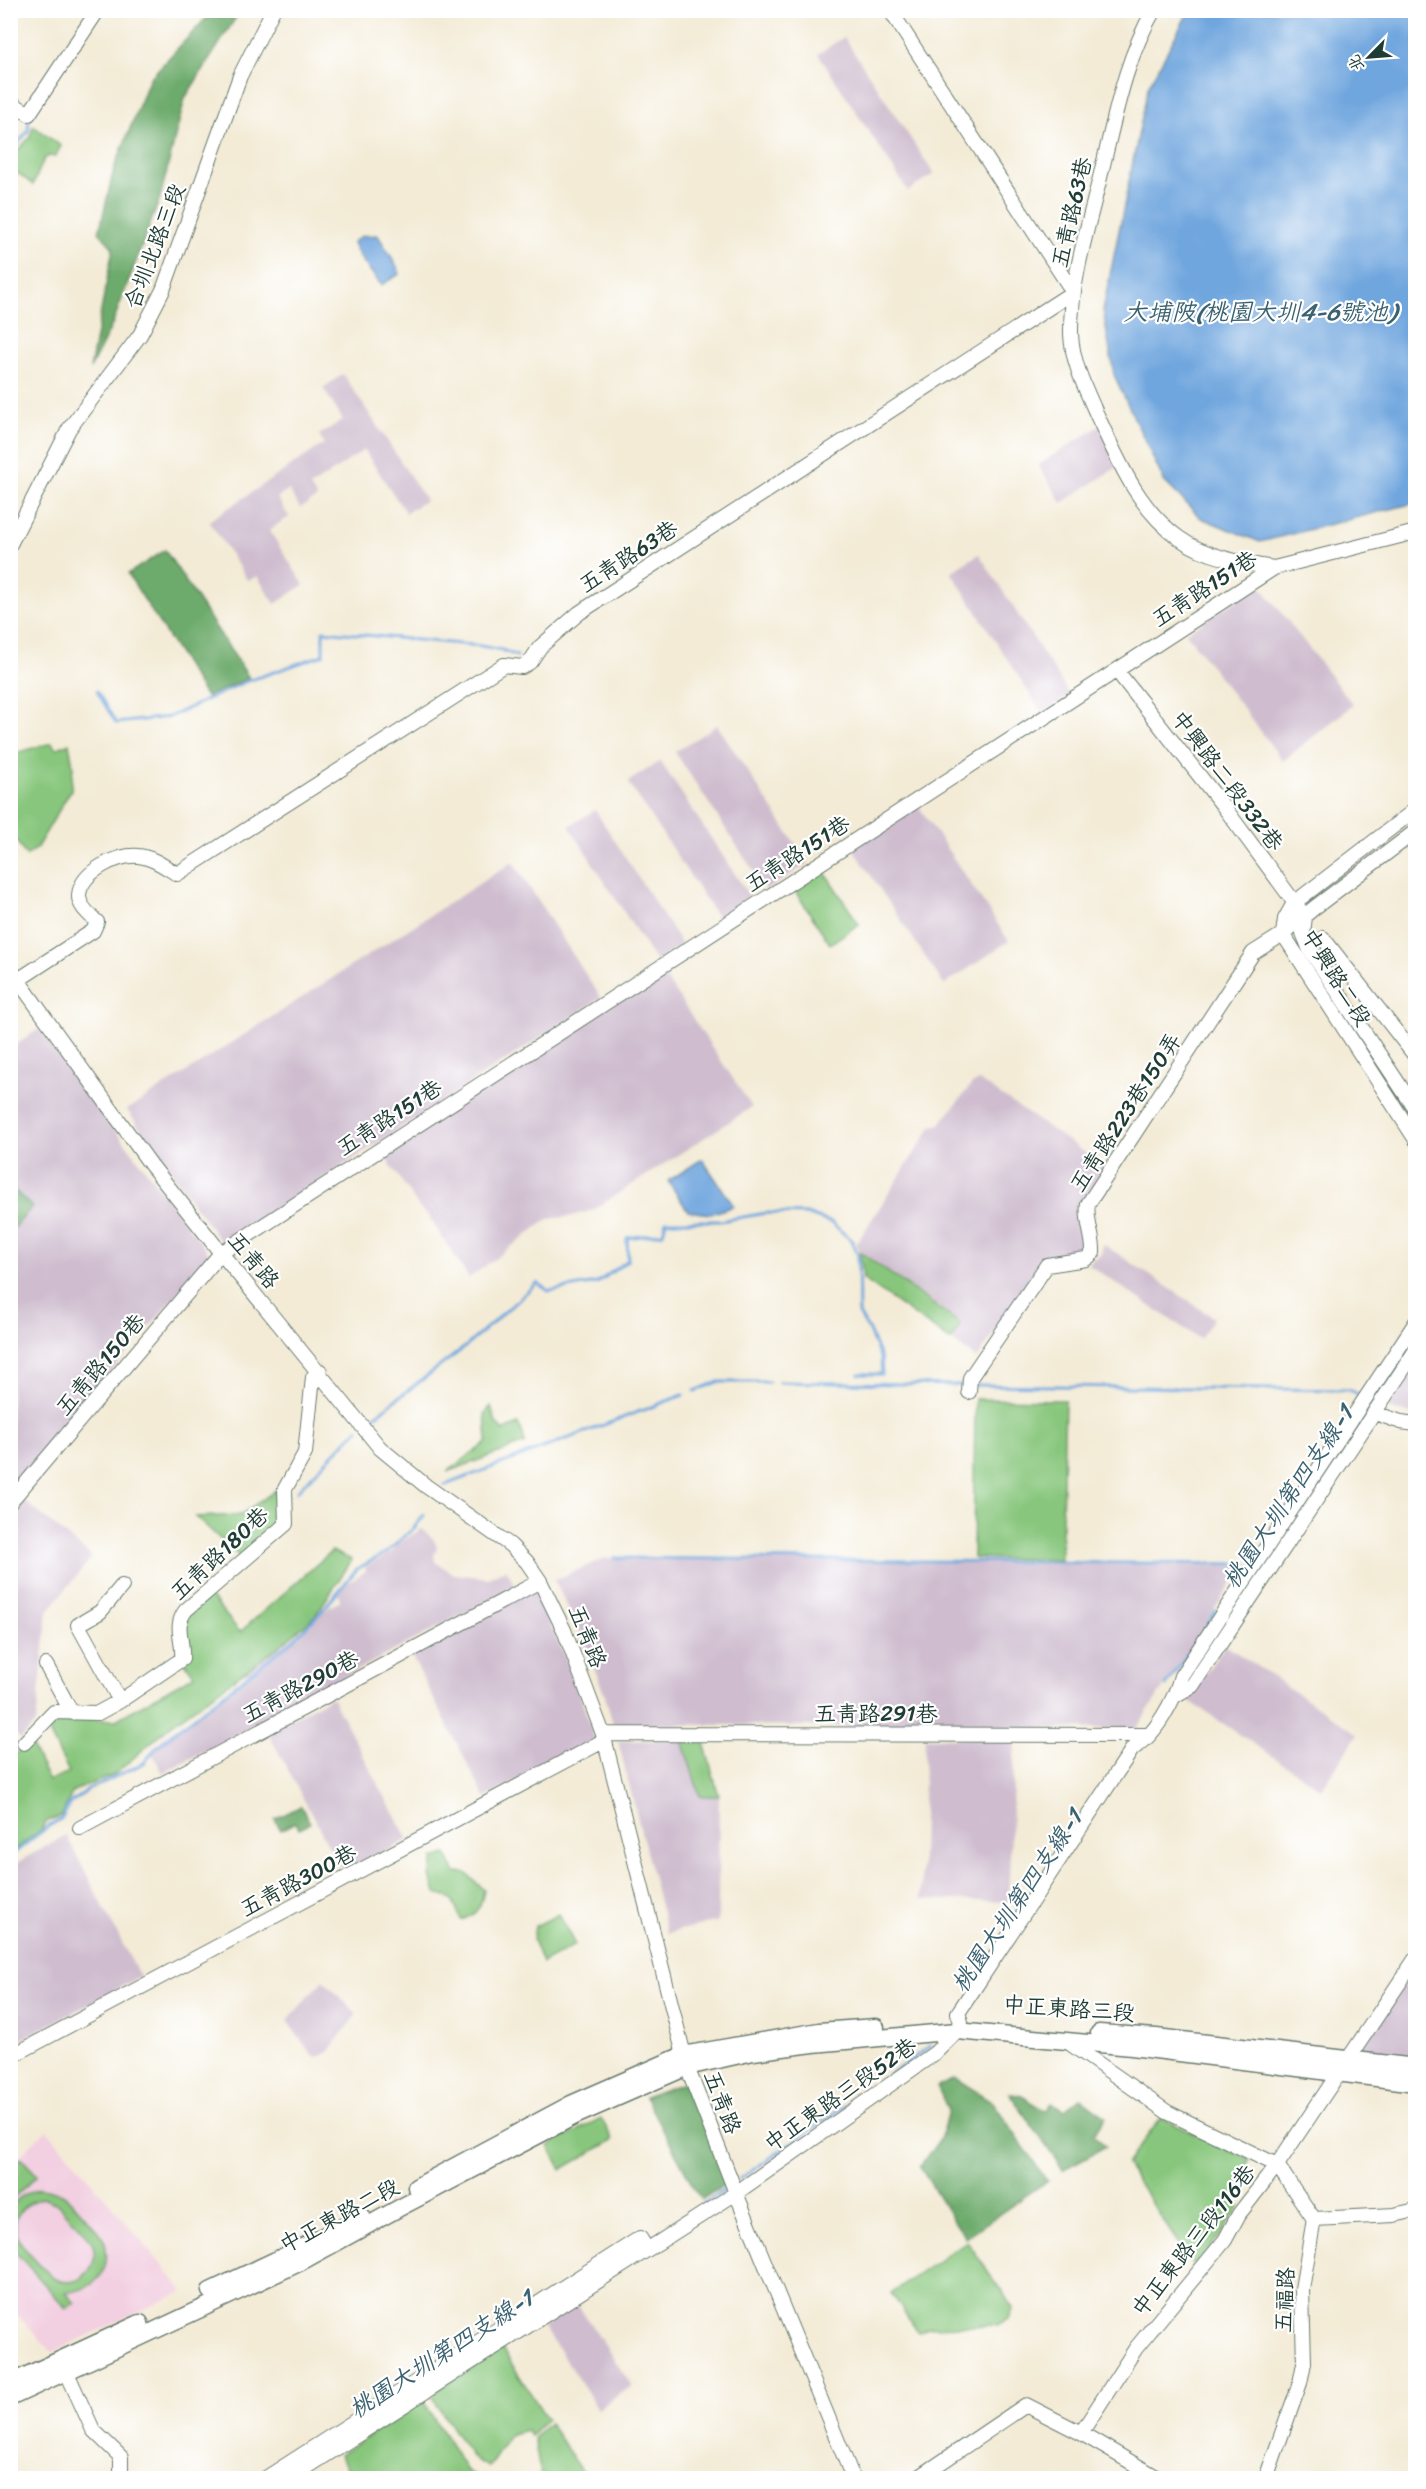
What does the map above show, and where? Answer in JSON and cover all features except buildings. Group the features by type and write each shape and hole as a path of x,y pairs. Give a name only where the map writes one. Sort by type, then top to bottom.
{"main road":[{"name":"中正東路三段","path":"959,2027 1065,2040 1344,2066 1416,2067"},
{"name":"中正東路三段","path":"685,2061 959,2027 1156,2037 1344,2066 1416,2083"},
{"name":"中正東路二段","path":"10,2384 64,2365 299,2263 401,2207 685,2061"},
{"name":"中正東路二段","path":"10,2398 64,2365"}],"street":[{"path":"10,102 28,114 98,10"},
{"name":"合圳北路三段","path":"10,544 69,429 140,335 163,290 240,76 273,10"},
{"path":"890,10 1073,292 1071,335 1080,377 1122,470 1154,516 1180,539 1215,555 1274,568"},
{"name":"五青路63巷","path":"13,975 93,931 97,922 80,903 79,895 85,881 100,867 117,859 137,855 155,861 177,874 504,664 522,667 530,662 540,647 579,613 1073,292 1120,90 1144,27 1154,10"},
{"name":"五青路151巷","path":"221,1253 1274,568 1416,532"},
{"name":"中興路二段332巷","path":"1117,670 1224,807 1305,917"},
{"name":"中興路二段","path":"1416,808 1294,903 1285,919 1284,934 1416,1140"},
{"name":"中興路二段","path":"1416,831 1305,917 1303,933 1310,950 1416,1110"},
{"path":"1284,934 1305,917"},
{"name":"五青路223巷150弄","path":"969,1392 970,1378 1047,1265 1086,1259 1093,1254 1094,1242 1086,1212 1088,1204 1253,953 1284,934"},
{"path":"1323,938 1416,1058"},
{"name":"五青路","path":"13,975 151,1165 380,1448 426,1486 510,1545 527,1562 540,1581 564,1630 604,1737 685,2061 736,2193 853,2478"},
{"name":"五青路150巷","path":"10,1502 221,1253"},
{"path":"959,2027 958,2013 964,2003 1133,1748 1144,1742 1176,1695 1181,1676 1416,1322"},
{"path":"1176,1695 1192,1686 1416,1350"},
{"name":"五青路180巷","path":"24,1743 54,1712 98,1713 120,1701 182,1659 180,1618 186,1610 286,1524 285,1489 305,1453 313,1377 320,1371"},
{"path":"1375,1413 1401,1422 1416,1424"},
{"name":"五青路290巷","path":"80,1828 540,1581"},
{"path":"120,1701 78,1625 100,1612 122,1586"},
{"path":"46,1665 72,1713"},
{"name":"五青路291巷","path":"604,1737 1148,1735"},
{"name":"五青路300巷","path":"10,2057 604,1737"},
{"name":"中正東路三段116巷","path":"1081,2433 1136,2348 1225,2240 1239,2214 1277,2165 1416,1958"},
{"name":"中正東路三段52巷","path":"290,2478 736,2193 935,2053 959,2027"},
{"path":"1065,2040 1167,2112 1277,2165 1314,2219 1394,2215 1416,2210"},
{"name":"五福路","path":"1266,2478 1300,2383 1304,2363 1302,2289 1314,2219"},
{"path":"266,2478 640,2238 647,2249"},
{"path":"64,2365 93,2430 121,2457 121,2478"},
{"path":"918,2478 1026,2405 1081,2433 1158,2478"}],"shaded area":[{"path":"844,37 934,174 908,191 818,54"},
{"path":"343,374 426,500 406,513 364,450 310,487 317,498 300,508 289,490 277,498 289,517 269,530 304,585 275,604 257,576 248,581 209,521 324,444 319,435 343,420 323,388"},
{"path":"1101,425 1119,466 1062,503 1038,465"},
{"path":"979,554 1070,695 1042,713 951,572"},
{"path":"1260,585 1353,705 1283,761 1186,633"},
{"path":"717,725 808,863 766,890 675,752"},
{"path":"660,761 752,900 720,921 628,782"},
{"path":"917,804 1009,941 944,985 852,847"},
{"path":"595,810 682,945 656,962 569,826"},
{"path":"513,862 601,998 222,1244 127,1110"},
{"path":"661,971 752,1107 593,1210 548,1219 469,1278 427,1214 421,1210 383,1154"},
{"path":"39,1029 210,1255 11,1490 11,1232 32,1207 11,1187 10,1049"},
{"path":"980,1081 1106,1167 1081,1206 1089,1249 1083,1253 1043,1260 977,1359 952,1341 963,1324 859,1250 856,1244 932,1126 940,1124 972,1084"},
{"path":"1103,1244 1214,1318 1200,1339 1087,1264 1101,1254"},
{"path":"1415,1366 1415,1415 1388,1408"},
{"path":"21,1498 92,1557 48,1611 36,1723 21,1739 11,1730 10,1510"},
{"path":"422,1529 434,1540 437,1548 434,1555 435,1562 454,1574 489,1578 506,1569 516,1586 163,1773 151,1751 166,1735 233,1688 232,1684 246,1675 245,1671 311,1625 315,1616 340,1601 338,1589 366,1571 365,1567 395,1550 393,1547"},
{"path":"605,1558 1243,1566 1136,1729 613,1724 581,1633 554,1580"},
{"path":"533,1587 572,1672 595,1740 485,1798 411,1655"},
{"path":"1225,1645 1358,1734 1321,1789 1188,1700"},
{"path":"332,1697 408,1840 344,1874 267,1731"},
{"path":"925,1738 1015,1739 1008,1902 921,1899"},
{"path":"682,1740 700,1796 719,1796 718,1921 667,1933 618,1741"},
{"path":"66,1835 140,1977 11,2045 11,1866"},
{"path":"1415,1967 1415,2054 1360,2047"},
{"path":"323,1980 357,2014 328,2052 318,2057 312,2055 287,2021"},
{"path":"47,2130 184,2291 52,2352 11,2308 11,2164"},
{"path":"577,2304 632,2386 598,2409 543,2326"}],"green space":[{"path":"210,11 240,11 185,98 160,198 112,325 90,369 113,248 99,232 114,169 150,78 209,15"},
{"path":"33,126 61,146 55,157 49,156 44,159 33,185 18,173 11,180 10,159 30,137"},
{"path":"165,550 249,678 206,697 128,574"},
{"path":"52,743 56,749 69,743 73,766 71,790 36,849 26,856 11,832 11,754"},
{"path":"822,868 859,924 830,944 793,888"},
{"path":"11,1187 32,1207 11,1232"},
{"path":"860,1252 961,1324 951,1341 863,1279"},
{"path":"975,1399 1065,1400 1061,1560 973,1558"},
{"path":"491,1406 496,1423 503,1431 518,1424 525,1443 447,1472 487,1442 485,1413"},
{"path":"276,1490 281,1521 240,1557 196,1517 240,1515"},
{"path":"332,1551 352,1560 315,1616 277,1648 171,1725 114,1775 73,1791 62,1815 46,1822 41,1830 11,1852 11,1760 18,1751 31,1745 49,1781 69,1772 49,1733 55,1719 116,1720 194,1675 186,1664 182,1626 186,1616 210,1596 240,1632"},
{"path":"703,1739 719,1796 700,1796 682,1740"},
{"path":"301,1806 310,1823 299,1828 295,1822 281,1830 275,1819"},
{"path":"446,1854 456,1873 466,1873 484,1890 482,1901 475,1913 461,1920 452,1899 436,1893 430,1876 434,1858"},
{"path":"559,1914 575,1945 542,1963 533,1940 535,1926"},
{"path":"955,2078 993,2102 1047,2181 965,2238 920,2167 941,2137 948,2110 937,2086"},
{"path":"688,2081 727,2183 701,2200 645,2097"},
{"path":"1009,2093 1022,2096 1046,2111 1052,2103 1065,2110 1080,2098 1106,2117 1093,2135 1106,2146 1063,2170"},
{"path":"601,2118 613,2140 561,2170 549,2146"},
{"path":"1161,2118 1250,2159 1232,2202 1240,2206 1220,2236 1193,2266 1126,2164"},
{"path":"21,2158 37,2175 11,2200 11,2168"},
{"path":"40,2188 62,2194 86,2217 105,2243 106,2263 99,2278 85,2288 66,2293 75,2303 66,2308 11,2247 11,2210 14,2203","holes":["42,2198 58,2204 92,2242 94,2251 93,2260 85,2275 70,2282 52,2277 23,2246 16,2229 16,2219 21,2210 31,2202"]},
{"path":"967,2241 1013,2308 1008,2319 997,2325 931,2327 918,2332 891,2293"},
{"path":"502,2349 547,2419 530,2436 526,2430 511,2434 489,2467 472,2458 430,2394"},
{"path":"423,2401 467,2471 479,2478 354,2478 339,2455"},
{"path":"549,2423 587,2478 541,2478 534,2437"}],"water":[{"name":"大埔陂(桃園大圳4-6號池)","path":"1189,11 1415,11 1415,503 1260,542 1201,518 1164,481 1114,375 1103,310 1148,87"},
{"path":"378,235 400,274 381,285 361,259 353,242 362,236"},
{"path":"702,1159 734,1206 710,1214 688,1211 668,1181"}],"waterway":[{"path":"10,153 28,131 29,119"},
{"path":"97,691 116,723 169,717 245,682 323,655 323,631 481,646 517,656"},
{"path":"364,1424 465,1347 537,1283 549,1291 597,1283 628,1260 627,1238 663,1233 666,1221 720,1221 766,1213 806,1214 832,1223 852,1241 858,1255 859,1314 881,1359 882,1374 859,1374"},
{"name":"桃園大圳第四支線-1","path":"1352,1431 1416,1336"},
{"path":"695,1391 717,1382 769,1382"},
{"path":"779,1382 962,1385"},
{"path":"973,1385 1350,1390 1360,1395"},
{"path":"445,1485 683,1395"},
{"path":"297,1491 359,1428"},
{"path":"10,1856 62,1818 70,1803 88,1790 144,1763 156,1748 176,1731 292,1641 321,1612 357,1569 387,1552 414,1528 424,1515"},
{"path":"614,1558 1247,1564 1245,1568"},
{"path":"1166,1686 1216,1611"},
{"name":"桃園大圳第四支線-1","path":"740,2179 931,2046"},
{"name":"桃園大圳第四支線-1","path":"647,2241 729,2187"}]}
